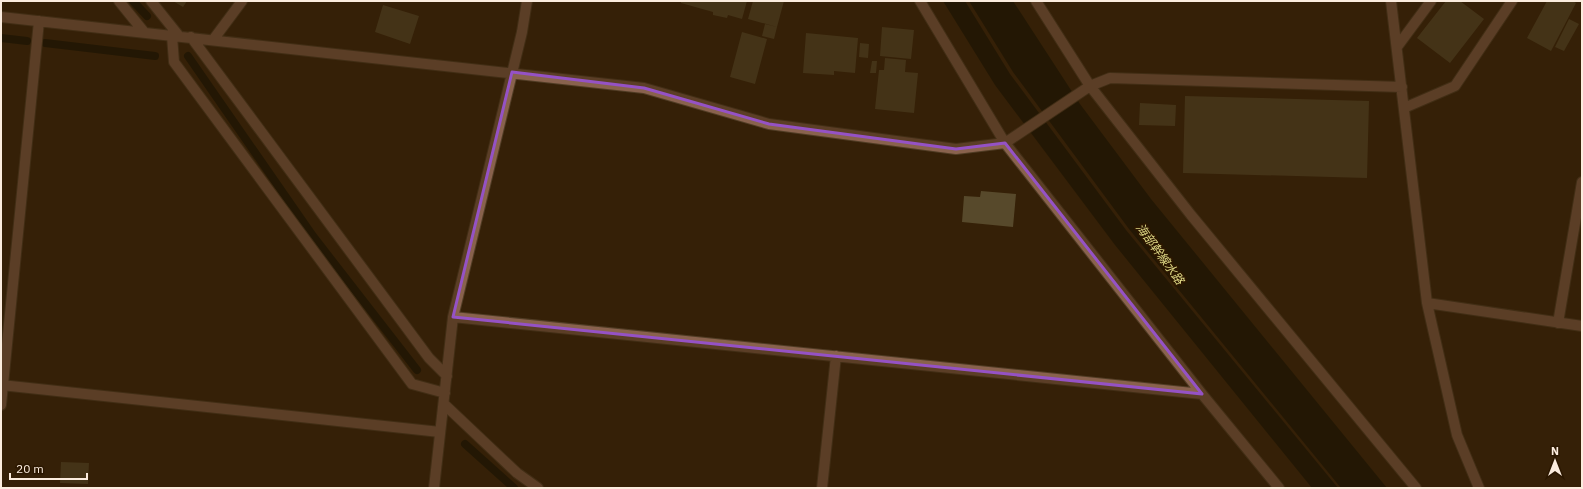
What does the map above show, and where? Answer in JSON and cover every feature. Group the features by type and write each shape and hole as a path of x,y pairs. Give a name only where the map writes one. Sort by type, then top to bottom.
{"street":[{"path":"119,1 144,32"},
{"path":"151,1 175,36 174,62 412,384 445,393"},
{"path":"213,40 242,1"},
{"path":"434,488 453,317 522,32 527,1"},
{"path":"920,1 1005,143 1202,394 1279,488"},
{"path":"1036,1 1090,86 1192,215 1416,488"},
{"path":"1391,1 1427,303 1457,435 1479,488"},
{"path":"1397,47 1431,1"},
{"path":"1404,108 1455,86 1512,1"},
{"path":"1,17 512,72 644,88 769,124 956,149 1005,143 1090,86 1110,78 1402,87"},
{"path":"1,405 40,21"},
{"path":"191,37 429,358 447,376"},
{"path":"1558,323 1582,182"},
{"path":"1427,303 1582,326"},
{"path":"453,317 1202,394"},
{"path":"822,488 836,356"},
{"path":"2,385 440,432"},
{"path":"444,404 517,473 538,488"}],"highlighted area":[{"path":"512,72 644,88 769,124 956,149 1005,143 1202,394 453,317"}],"water":[{"path":"943,1 965,1 1010,74 1126,230 1338,488 1312,488 1115,245 995,85"},
{"name":"海部幹線水路","path":"969,1 1013,1 1080,104 1151,199 1387,488 1341,488 1129,229 1013,72"}],"building":[{"path":"173,1 187,1 183,7"},
{"path":"681,1 747,1 742,19 728,15 727,18 713,15 713,12 681,3"},
{"path":"753,1 784,1 777,27 748,19"},
{"path":"1446,1 1460,1 1484,19 1450,63 1417,38"},
{"path":"1547,1 1573,1 1576,3 1551,51 1527,38"},
{"path":"383,5 419,16 410,44 375,32"},
{"path":"1569,19 1579,24 1564,51 1555,47"},
{"path":"765,24 777,27 774,39 762,36"},
{"path":"882,27 914,30 911,59 880,56"},
{"path":"742,32 767,39 755,84 730,77"},
{"path":"806,33 858,38 855,73 834,71 834,75 803,73"},
{"path":"860,43 869,44 868,58 859,57"},
{"path":"885,58 906,60 905,72 918,73 914,113 875,109 879,70 884,70"},
{"path":"872,61 877,61 876,73 870,73"},
{"path":"1185,96 1369,101 1367,178 1183,173"},
{"path":"1140,103 1176,105 1175,126 1139,125"},
{"path":"981,191 1016,194 1013,227 962,222 964,196 980,197"},
{"path":"61,462 89,463 88,484 60,483"}],"waterway":[{"path":"133,1 147,16"},
{"path":"1,38 27,41"},
{"path":"45,43 155,56"},
{"path":"188,56 313,236 417,370"},
{"path":"465,444 514,488"}]}
